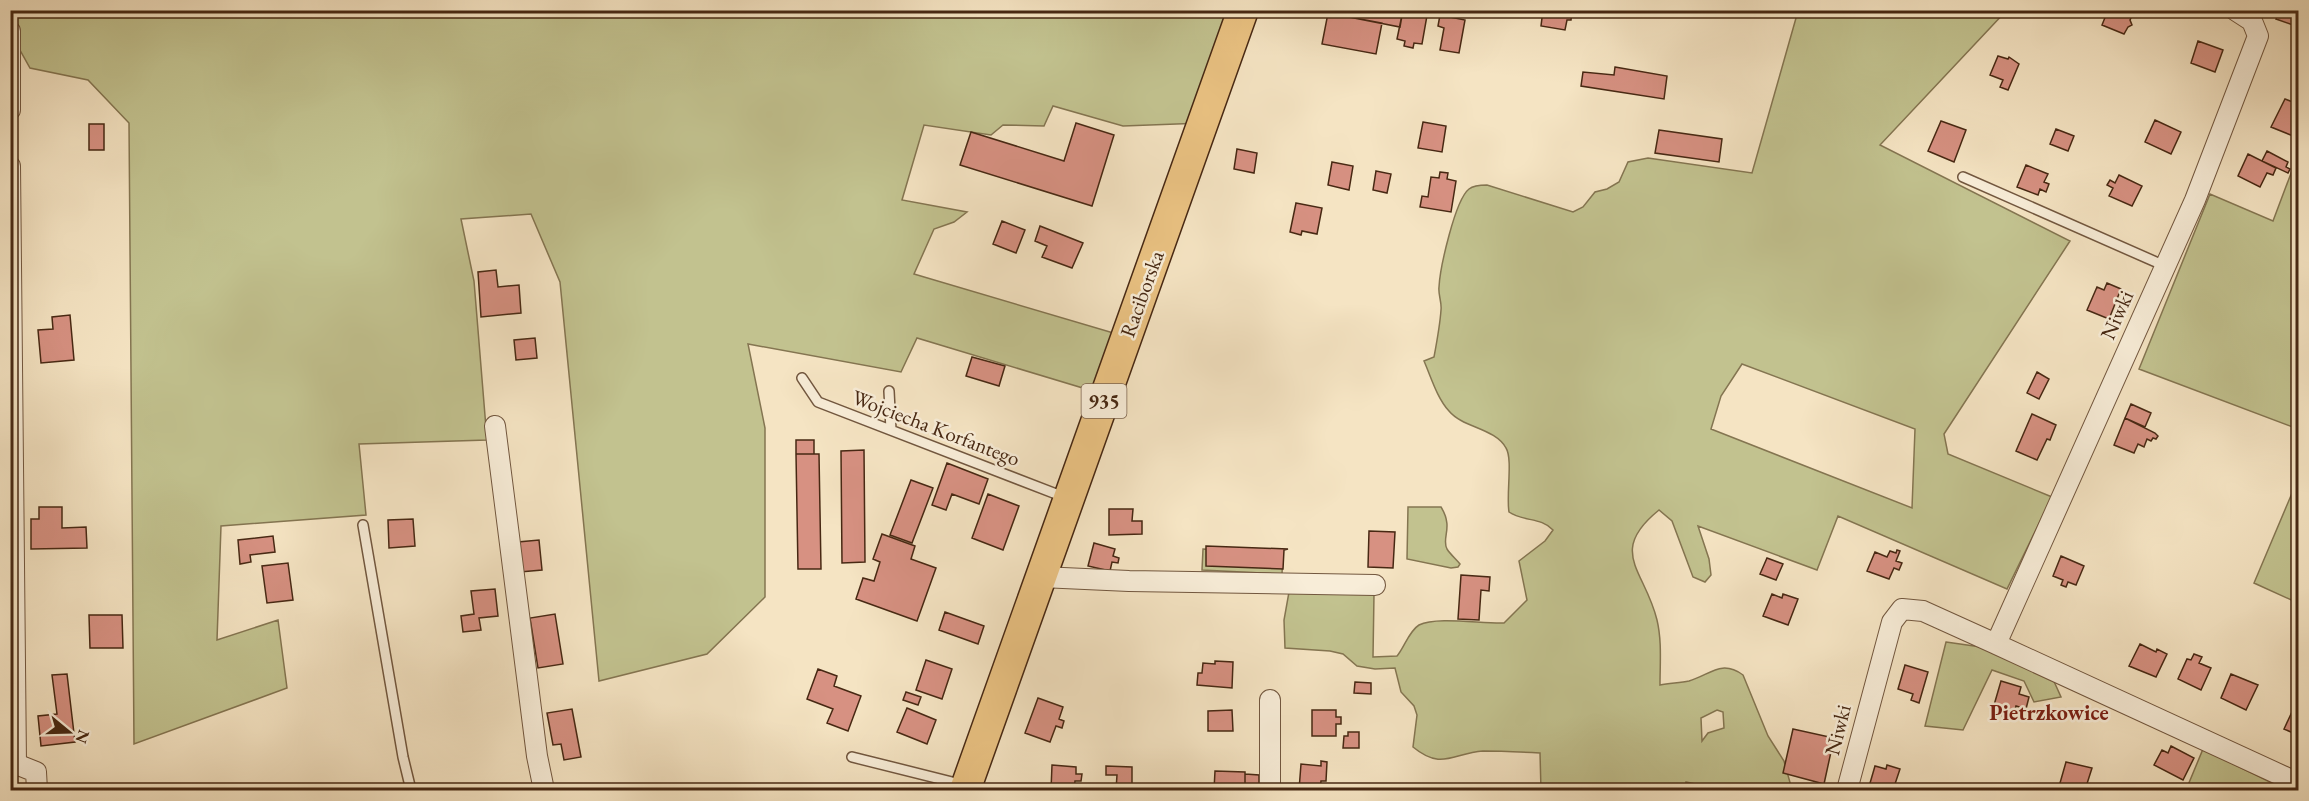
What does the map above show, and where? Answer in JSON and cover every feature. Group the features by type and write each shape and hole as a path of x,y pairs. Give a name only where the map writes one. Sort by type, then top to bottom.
{"main road":[{"name":"Raciborska","path":"966,788 1243,10"}],"street":[{"name":"Niwki","path":"1996,644 2195,200 2258,36 2252,21 2235,10"},
{"path":"10,31 10,110"},
{"path":"10,166 13,764 36,772 37,790"},
{"path":"495,426 537,756 544,790"},
{"path":"1041,577 1129,581 1374,585"},
{"name":"Niwki","path":"1847,790 1892,622 1902,609 1923,612 1996,644 2298,783"},
{"path":"1270,700 1270,790"}],"lane":[{"path":"1963,177 2165,266"},
{"name":"Wojciecha Korfantego","path":"802,378 818,402 1069,499"},
{"path":"889,391 891,430"},
{"path":"363,525 403,757 411,790"},
{"name":"Raciborska","path":"852,757 966,788"}],"green space":[{"path":"1212,10 1242,16 1203,123 1123,126 1053,106 1044,126 1003,125 991,135 924,125 902,200 967,212 954,222 934,229 914,274 1127,337 1106,395 917,338 901,372 748,344 765,428 765,597 707,654 599,681 560,282 531,214 461,219 474,281 487,440 359,444 366,515 221,526 217,640 278,620 287,688 134,744 129,123 88,80 30,68 11,34 10,11"},
{"path":"1798,11 2006,11 1880,145 2070,241 1944,434 1948,454 2052,497 2007,589 1838,516 1817,570 1698,526 1709,559 1711,575 1705,582 1693,577 1672,521 1659,510 1643,525 1635,538 1632,550 1634,562 1652,603 1659,628 1660,685 1689,681 1722,668 1735,670 1743,675 1768,736 1784,761 1791,786 1788,790 1722,790 1686,782 1685,790 1541,790 1540,753 1483,751 1448,759 1432,758 1423,754 1413,747 1417,715 1414,706 1401,692 1395,668 1375,669 1357,666 1343,654 1330,651 1285,648 1284,620 1289,592 1374,594 1373,657 1397,656 1412,631 1419,625 1437,621 1504,623 1527,600 1519,561 1545,541 1553,530 1543,523 1509,512 1509,460 1506,448 1494,436 1462,421 1449,411 1438,394 1424,361 1434,357 1441,316 1439,290 1442,265 1449,235 1464,196 1473,187 1487,185 1573,212 1583,207 1595,192 1607,189 1619,182 1628,162 1648,158 1752,173","holes":["1742,364 1915,429 1912,508 1711,429 1721,396","1717,710 1723,712 1724,728 1708,733 1702,741 1701,718"]},
{"path":"2296,160 2298,161 2298,429 2139,369 2210,194 2273,221"},
{"path":"2298,479 2298,603 2254,583"},
{"path":"1408,507 1441,507 1447,521 1446,545 1448,551 1460,564 1458,567 1451,568 1407,559"},
{"path":"1203,549 1283,553 1282,574 1202,570"},
{"path":"1946,642 1995,649 2052,677 2061,697 2034,702 2024,681 1992,670 1963,730 1925,726"},
{"path":"2203,749 2274,784 2291,790 2186,790"}],"building":[{"path":"1328,10 1403,10 1400,27 1328,13"},
{"path":"1403,10 1428,10 1422,44 1414,43 1413,48 1404,46 1405,41 1397,39"},
{"path":"1543,10 1572,10 1571,20 1567,20 1565,30 1541,26"},
{"path":"2108,10 2134,12 2130,20 2132,25 2124,34 2102,25"},
{"path":"2280,10 2298,10 2293,25 2276,19"},
{"path":"1328,13 1382,23 1376,54 1322,44"},
{"path":"1440,15 1465,20 1459,53 1440,50 1444,28 1438,26"},
{"path":"2198,41 2223,50 2215,72 2191,63"},
{"path":"1998,56 2008,59 2009,57 2019,64 2008,90 2000,87 2003,80 1990,75"},
{"path":"1615,67 1667,76 1664,99 1581,86 1583,72 1614,75"},
{"path":"2285,99 2298,104 2298,138 2271,127"},
{"path":"2155,120 2181,132 2171,154 2145,142"},
{"path":"1941,121 1966,130 1954,162 1928,151"},
{"path":"1423,122 1446,126 1442,152 1418,148"},
{"path":"1076,123 1114,135 1092,206 960,165 971,132 1064,161"},
{"path":"89,124 104,124 104,150 89,150"},
{"path":"2056,129 2074,136 2068,151 2050,144"},
{"path":"1659,130 1722,139 1719,162 1655,153"},
{"path":"1237,149 1257,153 1254,173 1234,169"},
{"path":"2267,151 2288,162 2286,167 2290,169 2288,173 2262,161"},
{"path":"2248,154 2276,168 2273,175 2267,173 2260,187 2238,176"},
{"path":"1332,162 1353,166 1349,190 1328,185"},
{"path":"2026,165 2048,174 2044,182 2049,184 2046,192 2040,189 2038,195 2017,187"},
{"path":"1376,171 1391,174 1387,193 1373,190"},
{"path":"1440,172 1448,173 1447,179 1456,181 1451,212 1420,207 1422,196 1428,197 1431,177 1439,178"},
{"path":"2119,175 2142,186 2132,206 2109,196 2113,188 2107,185 2110,180 2115,183"},
{"path":"1296,203 1322,208 1317,234 1302,231 1301,235 1290,232"},
{"path":"1002,221 1025,230 1016,253 993,244"},
{"path":"1040,226 1083,243 1072,268 1042,257 1047,246 1035,241"},
{"path":"496,270 498,287 519,285 521,313 481,317 478,272"},
{"path":"2107,283 2121,289 2109,319 2087,310 2097,287 2104,290"},
{"path":"70,315 74,360 41,363 38,330 53,329 52,317"},
{"path":"535,338 537,358 516,360 514,340"},
{"path":"972,357 1005,366 999,386 966,376"},
{"path":"2037,372 2049,379 2039,399 2027,393"},
{"path":"2131,404 2151,413 2145,427 2125,418"},
{"path":"2032,414 2056,425 2050,440 2047,439 2037,460 2016,451"},
{"path":"2125,418 2158,436 2151,441 2147,439 2144,447 2138,444 2134,453 2114,445"},
{"path":"796,440 814,440 814,454 796,454"},
{"path":"864,450 865,562 842,563 841,451"},
{"path":"796,454 819,454 821,569 798,569"},
{"path":"947,463 988,479 979,504 952,494 946,510 932,505"},
{"path":"911,480 933,488 912,543 890,535"},
{"path":"988,494 1019,506 1003,550 972,538"},
{"path":"39,507 62,507 62,528 86,527 87,548 31,549 31,519 39,519"},
{"path":"1109,509 1133,509 1132,521 1142,521 1142,534 1109,535"},
{"path":"413,519 415,546 389,548 388,520"},
{"path":"1369,531 1395,532 1393,568 1368,567"},
{"path":"882,534 915,546 911,559 936,568 917,621 856,599 863,578 874,581 880,562 873,559"},
{"path":"273,536 275,552 250,555 251,562 240,564 238,540"},
{"path":"539,540 542,570 520,572 518,542"},
{"path":"1094,543 1115,549 1113,556 1119,558 1118,563 1112,562 1110,571 1088,566"},
{"path":"1206,546 1288,549 1284,550 1283,569 1206,566"},
{"path":"1897,550 1900,551 1896,561 1902,563 1899,570 1894,568 1889,579 1867,571 1875,552 1887,557 1890,551 1896,553"},
{"path":"2061,556 2084,566 2076,585 2068,582 2066,587 2061,585 2063,580 2053,576"},
{"path":"1767,558 1783,564 1776,580 1760,574"},
{"path":"288,563 293,600 267,603 262,566"},
{"path":"1461,575 1490,577 1489,591 1481,590 1479,620 1458,619"},
{"path":"495,589 498,616 479,618 481,630 463,632 461,616 474,614 471,591"},
{"path":"1772,594 1782,598 1783,594 1798,599 1788,625 1763,616"},
{"path":"945,612 984,626 978,644 939,630"},
{"path":"555,614 563,664 538,668 530,618"},
{"path":"89,615 122,615 123,648 90,648"},
{"path":"2140,644 2156,652 2157,649 2167,654 2156,677 2129,666"},
{"path":"2194,654 2202,657 2199,663 2211,668 2201,690 2178,679 2187,659 2191,660"},
{"path":"926,660 952,669 942,699 916,690"},
{"path":"1215,661 1233,662 1232,688 1197,685 1198,673 1202,673 1203,663 1215,664"},
{"path":"1905,665 1928,672 1919,703 1911,700 1913,694 1898,689"},
{"path":"818,669 837,676 834,686 861,696 848,731 827,723 833,709 807,699"},
{"path":"67,674 75,742 41,746 38,716 57,714 52,675"},
{"path":"2231,674 2258,685 2246,710 2221,698"},
{"path":"2001,681 2021,687 2019,694 2029,697 2026,709 2016,706 2012,719 1992,712"},
{"path":"1355,682 1371,683 1371,694 1354,693"},
{"path":"906,692 921,697 918,705 903,700"},
{"path":"1038,698 1063,707 1059,719 1064,721 1062,728 1056,726 1050,742 1025,733"},
{"path":"2298,701 2298,735 2284,729"},
{"path":"907,708 936,720 927,744 897,732"},
{"path":"572,709 581,757 564,760 561,744 553,745 547,713"},
{"path":"1232,710 1233,731 1208,731 1208,711"},
{"path":"1312,710 1336,710 1336,717 1341,717 1341,724 1336,724 1336,736 1312,736"},
{"path":"1793,729 1834,738 1824,784 1783,773"},
{"path":"1348,732 1359,732 1359,748 1343,748 1344,736 1348,736"},
{"path":"2171,746 2194,758 2183,780 2154,765 2162,750 2168,753"},
{"path":"1321,761 1327,762 1326,781 1321,781 1320,790 1299,790 1301,764 1321,766"},
{"path":"2066,762 2092,768 2085,790 2058,790"},
{"path":"1052,765 1076,767 1076,774 1082,774 1081,781 1075,781 1074,790 1051,790"},
{"path":"1887,765 1900,769 1893,790 1868,790 1875,766 1886,769"},
{"path":"1106,766 1132,767 1132,790 1116,790 1117,775 1106,775"},
{"path":"1215,771 1245,772 1245,790 1214,790"},
{"path":"1245,774 1259,775 1259,790 1245,790"}],"district":[{"name":"Pietrzkowice","path":"2049,712"}]}
